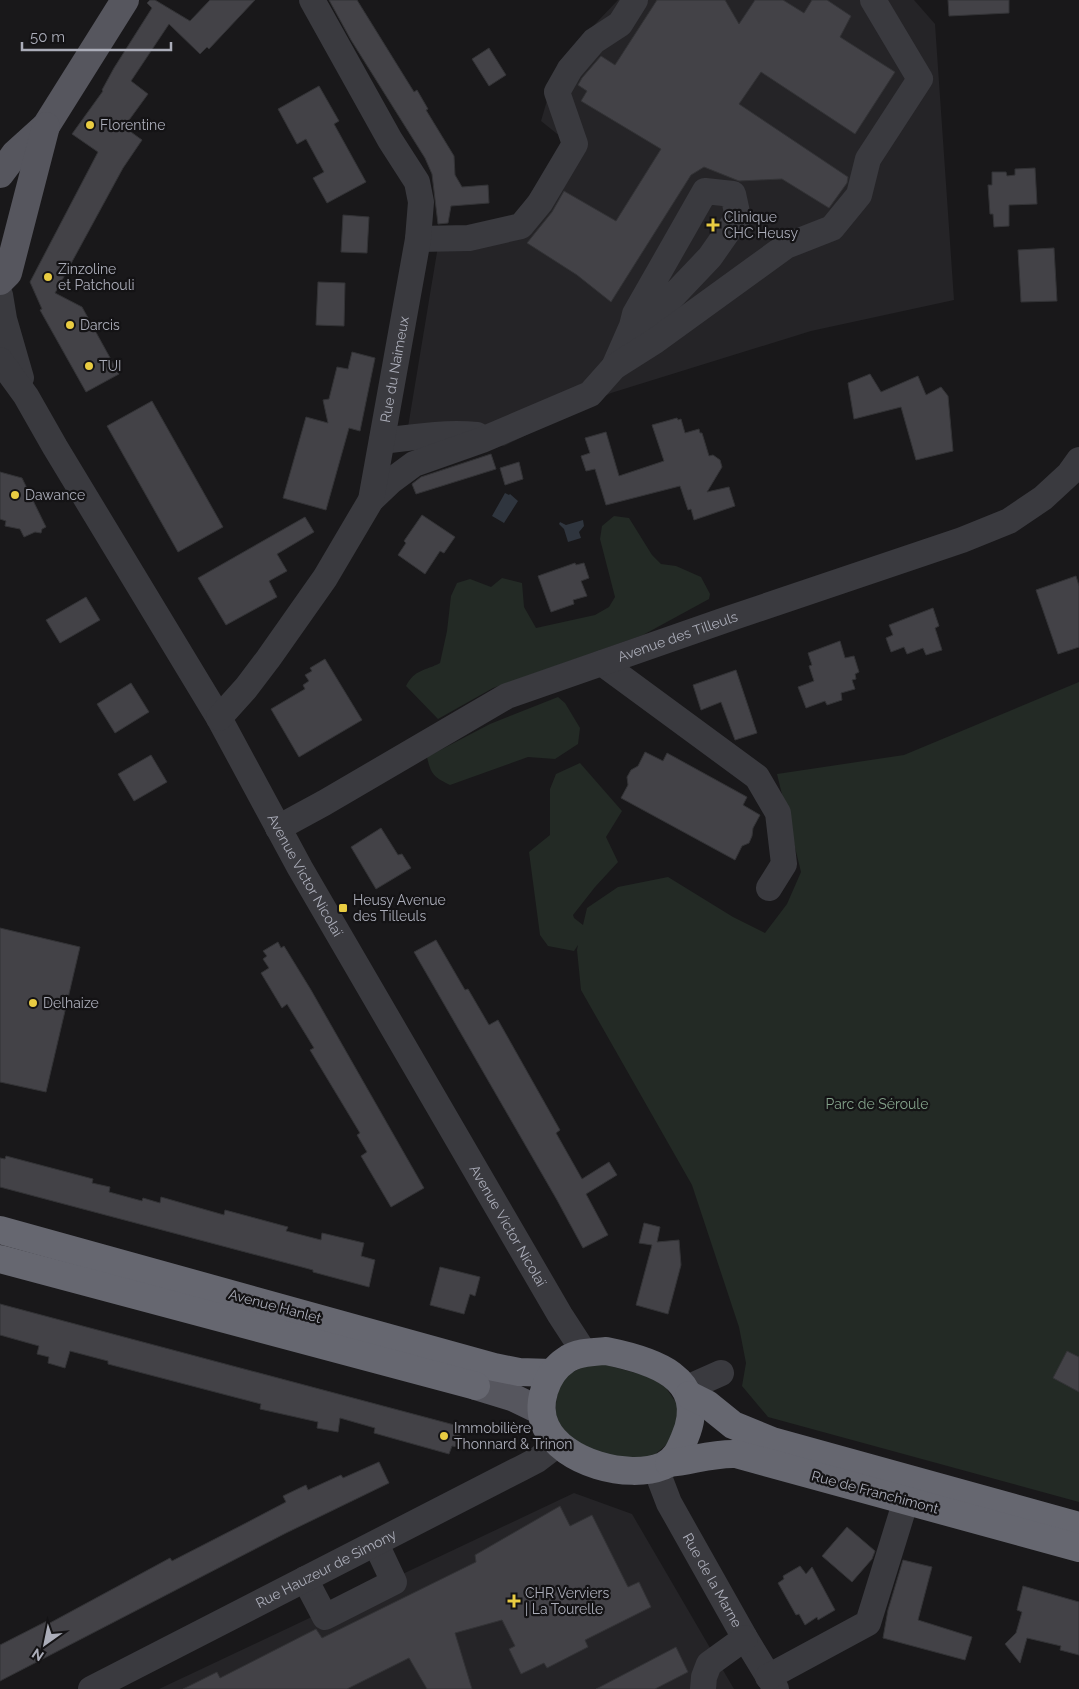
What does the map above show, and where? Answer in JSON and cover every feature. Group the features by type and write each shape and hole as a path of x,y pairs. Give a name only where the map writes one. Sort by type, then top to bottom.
{"highway":[{"name":"Avenue Hanlet","path":"0,1230 494,1367 519,1372 552,1373"},
{"name":"Avenue Hanlet","path":"0,1259 476,1386"},
{"path":"606,1351 649,1362 670,1373 687,1392 691,1405 688,1430 677,1454 662,1466 628,1472 610,1468 574,1455 558,1444 546,1427 541,1411 544,1391 552,1373 566,1359 584,1352 606,1351"},
{"name":"Rue de Franchimont","path":"687,1392 707,1404 733,1425 772,1441 1079,1526"},
{"name":"Rue de Franchimont","path":"662,1466 716,1455 736,1454 1079,1548"}],"main road":[{"path":"4,272 46,126 124,0"},
{"path":"0,174 15,154 46,126"},
{"name":"Avenue Hanlet","path":"476,1386 512,1396 541,1411"}],"street":[{"name":"Rue du Naimeux","path":"219,718 262,666 325,578 371,500 418,240 421,202 417,182 390,140 312,0"},
{"path":"418,240 469,238 521,226 540,203 574,144 558,92 570,69 594,41 620,24 635,0"},
{"path":"371,500 391,481 414,464 482,440 590,394 614,367 655,341 786,246 832,228 860,195 868,159 920,79 873,0"},
{"path":"614,367 632,326 635,314 706,191 733,194 738,216 710,257 653,317 632,326"},
{"path":"4,272 4,318 26,396"},
{"path":"0,360 26,396"},
{"path":"0,387 6,386 26,396"},
{"name":"Avenue Victor Nicolaï","path":"26,396 65,464 219,718 278,828 584,1352"},
{"path":"382,441 430,435 462,434 488,436"},
{"name":"Avenue des Tilleuls","path":"278,828 507,696 962,540 1009,521 1042,498 1069,474 1079,460"},
{"path":"602,663 757,778 778,813 784,864 769,888"},
{"path":"687,1392 721,1373"},
{"name":"Rue Hauzeur de Simony","path":"91,1689 537,1460 558,1444"},
{"name":"Rue de la Marne","path":"662,1466 668,1503 772,1683"},
{"path":"772,1683 868,1623 906,1500"},
{"path":"305,1579 325,1617 394,1582 376,1544"},
{"path":"703,1689 704,1677 710,1664 745,1638"},
{"path":"710,1664 724,1689"}],"shaded area":[{"name":"Clinique CHC Heusy","path":"618,0 914,0 935,24 954,300 811,331 611,393 504,446 408,427 440,234 515,216 566,141 541,121 558,63"},
{"path":"505,493 510,494 518,501 504,523 492,516"},
{"path":"583,520 584,526 579,532 581,538 568,542 564,529 559,524 560,522 566,525"},
{"name":"CHR Verviers | La Tourelle","path":"574,1493 632,1514 734,1689 159,1689"}],"green space":[{"path":"614,516 629,518 652,555 661,564 676,566 701,577 710,594 709,599 643,635 493,688 438,719 406,686 409,680 417,673 440,663 447,631 451,596 457,583 470,579 491,587 502,578 522,583 524,607 536,628 595,615 609,607 615,597 600,539 602,526"},
{"name":"Parc de Séroule","path":"1079,682 1079,1502 768,1417 742,1386 746,1363 739,1327 692,1185 581,990 578,945 574,951 548,946 540,935 529,852 550,835 550,789 556,774 580,763 622,811 606,837 618,862 573,915 574,918 583,925 587,908 618,887 668,877 733,917 765,933 787,904 801,872 777,774 904,755"},
{"path":"558,697 565,703 580,728 578,744 555,759 528,757 450,785 432,772 427,757 490,724"},
{"path":"599,1363 643,1375 664,1385 677,1404 677,1424 667,1444 651,1458 614,1460 576,1445 555,1418 557,1396 564,1380 577,1370"}],"building":[{"path":"150,0 155,0 190,21 210,0 255,0 209,49 207,47 200,54 169,24 131,81 148,94 124,127 142,140 123,168 55,293 82,307 119,374 86,392 40,310 42,309 30,282 98,152 72,134 103,91 114,68 152,8 147,3"},
{"path":"329,0 357,0 414,92 417,90 428,109 426,110 454,156 455,175 462,187 488,185 489,203 451,206 448,223 438,224 432,174 425,158 351,40"},
{"path":"657,0 725,0 739,24 755,0 783,0 804,13 812,0 827,0 851,16 840,37 895,72 855,134 761,72 739,104 848,177 847,183 829,208 782,179 739,181 704,167 691,175 611,302 577,275 527,243 552,212 564,191 616,221 661,149 581,101 587,91 578,85 601,56 615,65"},
{"path":"948,0 1009,0 1009,13 949,16"},
{"path":"489,48 506,75 489,86 472,59"},
{"path":"319,86 339,121 334,124 366,182 327,203 313,178 324,172 306,139 297,144 278,109"},
{"path":"1035,168 1037,204 1009,205 1009,226 994,227 993,214 990,214 988,185 992,185 992,172 1006,172 1007,176 1015,175 1015,169"},
{"path":"343,215 369,217 367,253 341,252"},
{"path":"1054,248 1057,301 1021,302 1018,250"},
{"path":"318,282 345,283 344,326 316,325"},
{"path":"352,352 375,358 360,431 349,428 326,510 283,498 306,417 328,423 323,400 329,399 337,367 348,369"},
{"path":"870,374 881,392 918,376 926,395 941,387 948,396 953,451 916,460 901,407 854,419 848,383"},
{"path":"152,401 223,527 178,552 107,426"},
{"path":"677,418 678,420 681,419 685,433 699,429 709,456 713,455 720,460 722,467 707,492 729,487 735,506 694,520 691,509 688,510 680,486 606,505 595,469 586,471 581,456 590,453 585,438 606,432 619,476 664,461 652,425"},
{"path":"491,454 496,469 416,494 412,484 421,477"},
{"path":"519,462 523,479 505,485 500,468"},
{"name":"Dawance","path":"0,472 22,478 46,527 42,529 41,533 35,532 24,537 20,529 5,526 6,521 0,519"},
{"path":"422,515 455,537 444,553 440,551 425,574 398,555 406,543 404,541"},
{"path":"305,517 314,532 277,554 287,571 269,581 277,597 226,625 198,578"},
{"path":"575,563 576,565 584,563 589,578 581,581 587,596 573,600 574,604 551,612 538,576"},
{"path":"1076,576 1079,586 1079,647 1058,654 1036,590"},
{"path":"86,597 100,620 60,643 46,620"},
{"path":"933,608 939,626 935,628 942,650 926,655 923,648 907,654 904,647 891,652 886,638 893,635 889,625"},
{"path":"840,641 845,658 854,656 859,672 855,674 856,679 852,680 855,689 841,693 842,700 827,705 825,701 806,708 798,687 814,681 809,666 812,665 808,653"},
{"path":"325,659 362,720 299,757 271,709 305,689 303,685 309,681 305,675 312,671 310,668"},
{"path":"736,670 757,733 735,740 721,702 701,710 693,685"},
{"path":"131,683 149,712 115,733 97,704"},
{"path":"645,752 663,761 667,753 747,797 743,805 760,815 753,828 749,843 742,846 735,860 621,798 628,785 627,777 631,770 638,766"},
{"path":"151,755 167,782 134,801 118,774"},
{"path":"381,828 398,855 402,854 411,868 376,889 351,847"},
{"name":"Delhaize","path":"0,928 80,947 46,1092 0,1082"},
{"path":"436,940 465,990 468,989 489,1025 498,1020 560,1130 556,1133 582,1179 609,1162 617,1175 586,1194 608,1235 583,1248 414,952"},
{"path":"278,942 281,948 284,946 311,990 424,1188 391,1207 361,1156 367,1152 357,1135 360,1133 310,1050 314,1048 287,1004 282,1008 261,973 269,968 263,959 267,956 263,951"},
{"path":"6,1156 93,1179 92,1183 110,1187 109,1192 142,1201 143,1198 160,1203 161,1197 224,1215 225,1210 288,1227 286,1231 321,1240 322,1233 364,1243 361,1256 375,1260 369,1287 313,1272 313,1270 0,1187 0,1158 5,1159"},
{"path":"644,1223 660,1227 657,1242 679,1240 681,1265 668,1314 636,1305 652,1245 639,1243"},
{"path":"440,1267 480,1277 475,1296 470,1294 464,1314 430,1305"},
{"path":"0,1304 462,1427 457,1447 452,1446 449,1454 374,1433 375,1428 340,1418 338,1432 317,1428 318,1422 260,1409 261,1404 108,1364 108,1361 70,1351 65,1368 48,1363 49,1357 37,1354 39,1346 0,1335"},
{"path":"1067,1351 1079,1357 1079,1392 1053,1378"},
{"path":"379,1462 389,1483 286,1533 0,1681 0,1645 47,1621 48,1624 170,1558 172,1561 286,1502 283,1496 306,1485 308,1490 341,1475 343,1478"},
{"path":"560,1506 570,1526 592,1515 628,1587 639,1582 651,1607 585,1640 588,1647 547,1668 544,1663 521,1674 509,1649 515,1646 502,1620 455,1633 472,1689 427,1689 409,1658 347,1689 183,1689 217,1672 220,1678 316,1629 322,1638 476,1562 475,1555"},
{"path":"847,1527 875,1551 872,1559 852,1582 822,1556"},
{"path":"903,1560 932,1567 918,1620 972,1637 965,1660 883,1638 888,1610"},
{"path":"800,1566 806,1574 812,1567 835,1610 818,1620 817,1617 805,1625 799,1614 796,1615 778,1583 784,1579 783,1576"},
{"path":"1023,1586 1079,1602 1079,1655 1060,1650 1061,1646 1027,1638 1020,1663 1005,1644 1016,1633 1022,1612 1017,1610"},
{"path":"676,1647 688,1672 655,1689 596,1689"}],"place":[{"name":"Florentine","path":"90,125"},
{"name":"Clinique CHC Heusy","path":"713,225"},
{"name":"Zinzoline et Patchouli","path":"48,277"},
{"name":"Darcis","path":"70,325"},
{"name":"TUI","path":"89,366"},
{"name":"Dawance","path":"15,495"},
{"name":"Heusy Avenue des Tilleuls","path":"343,908"},
{"name":"Delhaize","path":"33,1003"},
{"name":"Immobilière Thonnard & Trinon","path":"444,1436"},
{"name":"CHR Verviers | La Tourelle","path":"514,1601"}]}
